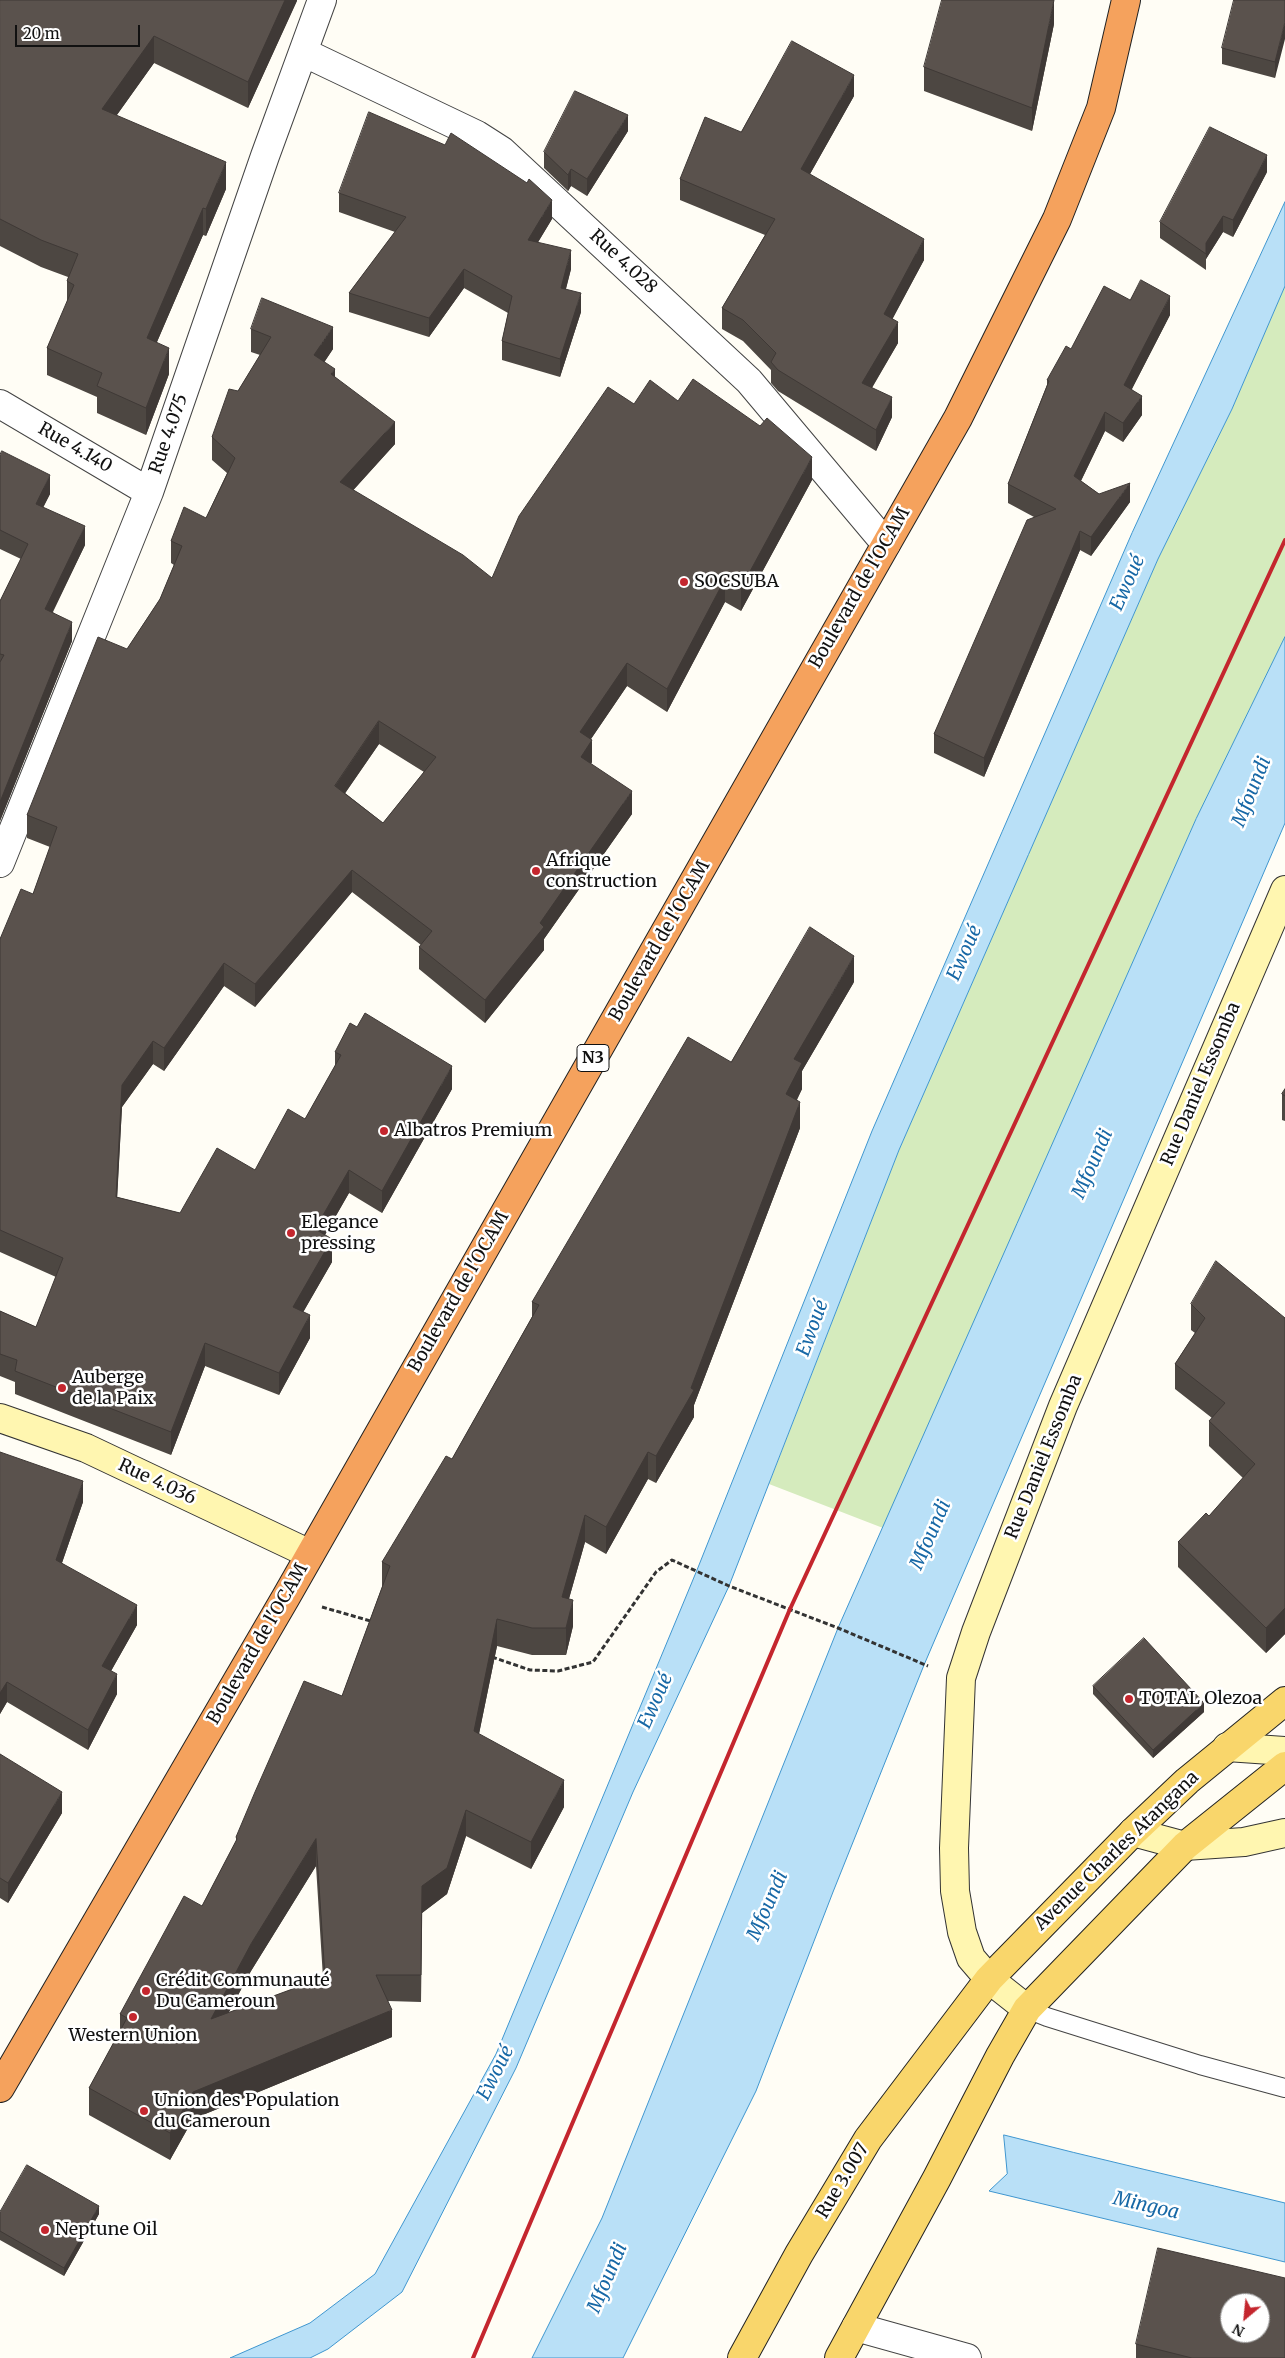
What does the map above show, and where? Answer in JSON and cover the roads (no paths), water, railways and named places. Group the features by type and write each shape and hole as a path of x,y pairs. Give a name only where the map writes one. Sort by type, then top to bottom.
{"highway":[{"name":"Boulevard de l'OCAM","path":"0,2088 286,1597 958,418 1057,219 1101,108 1126,0"}],"main road":[{"name":"Rue Daniel Essomba","path":"1037,2013 989,1979 971,1958 962,1932 955,1891 954,1848 962,1678 976,1632 1063,1406 1285,890"},
{"name":"Rue 4.036","path":"0,1418 86,1448 310,1554"},
{"name":"Avenue Charles Atangana","path":"960,2014 989,1979 1133,1832 1226,1747 1285,1701"},
{"path":"1226,1747 1285,1752"},
{"path":"839,2358 937,2178 1000,2056 1185,1846 1285,1766"},
{"path":"1133,1832 1185,1846 1244,1842 1285,1832"},
{"name":"Rue 3.007","path":"742,2358 799,2254 868,2139 960,2014"}],"street":[{"name":"Rue 4.075","path":"0,863 149,492 322,0"},
{"name":"Rue 4.028","path":"303,52 477,135 502,151 749,381 886,544"},
{"name":"Rue 4.140","path":"0,404 149,492"},
{"path":"856,2327 967,2358"}],"lane":[{"path":"1037,2013 1200,2066 1285,2088"}],"water":[{"name":"Ewoué","path":"1285,202 1285,286 1232,409 1158,559 899,1150 729,1586 633,1792 516,2068 402,2292 328,2349 310,2358 230,2358 310,2323 375,2274 496,2054 697,1570 872,1131 1132,533"},
{"name":"Mfoundi","path":"1285,637 1285,823 924,1665 756,2091 623,2358 532,2358 602,2218 838,1628 1196,819"},
{"name":"Mingoa","path":"1004,2135 1285,2203 1285,2262 989,2191 1007,2174"}],"railway":[{"path":"473,2358 790,1609 1285,540"}],"place":[{"name":"SOCSUBA","path":"684,582"},
{"name":"Afrique construction","path":"536,871"},
{"name":"Albatros Premium","path":"384,1131"},
{"name":"Elegance pressing","path":"291,1233"},
{"name":"Auberge de la Paix","path":"62,1388"},
{"name":"TOTAL Olezoa","path":"1129,1699"},
{"name":"Crédit Communauté Du Cameroun","path":"146,1991"},
{"name":"Western Union","path":"133,2017"},
{"name":"Union des Population du Cameroun","path":"144,2111"},
{"name":"Neptune Oil","path":"45,2230"}]}
